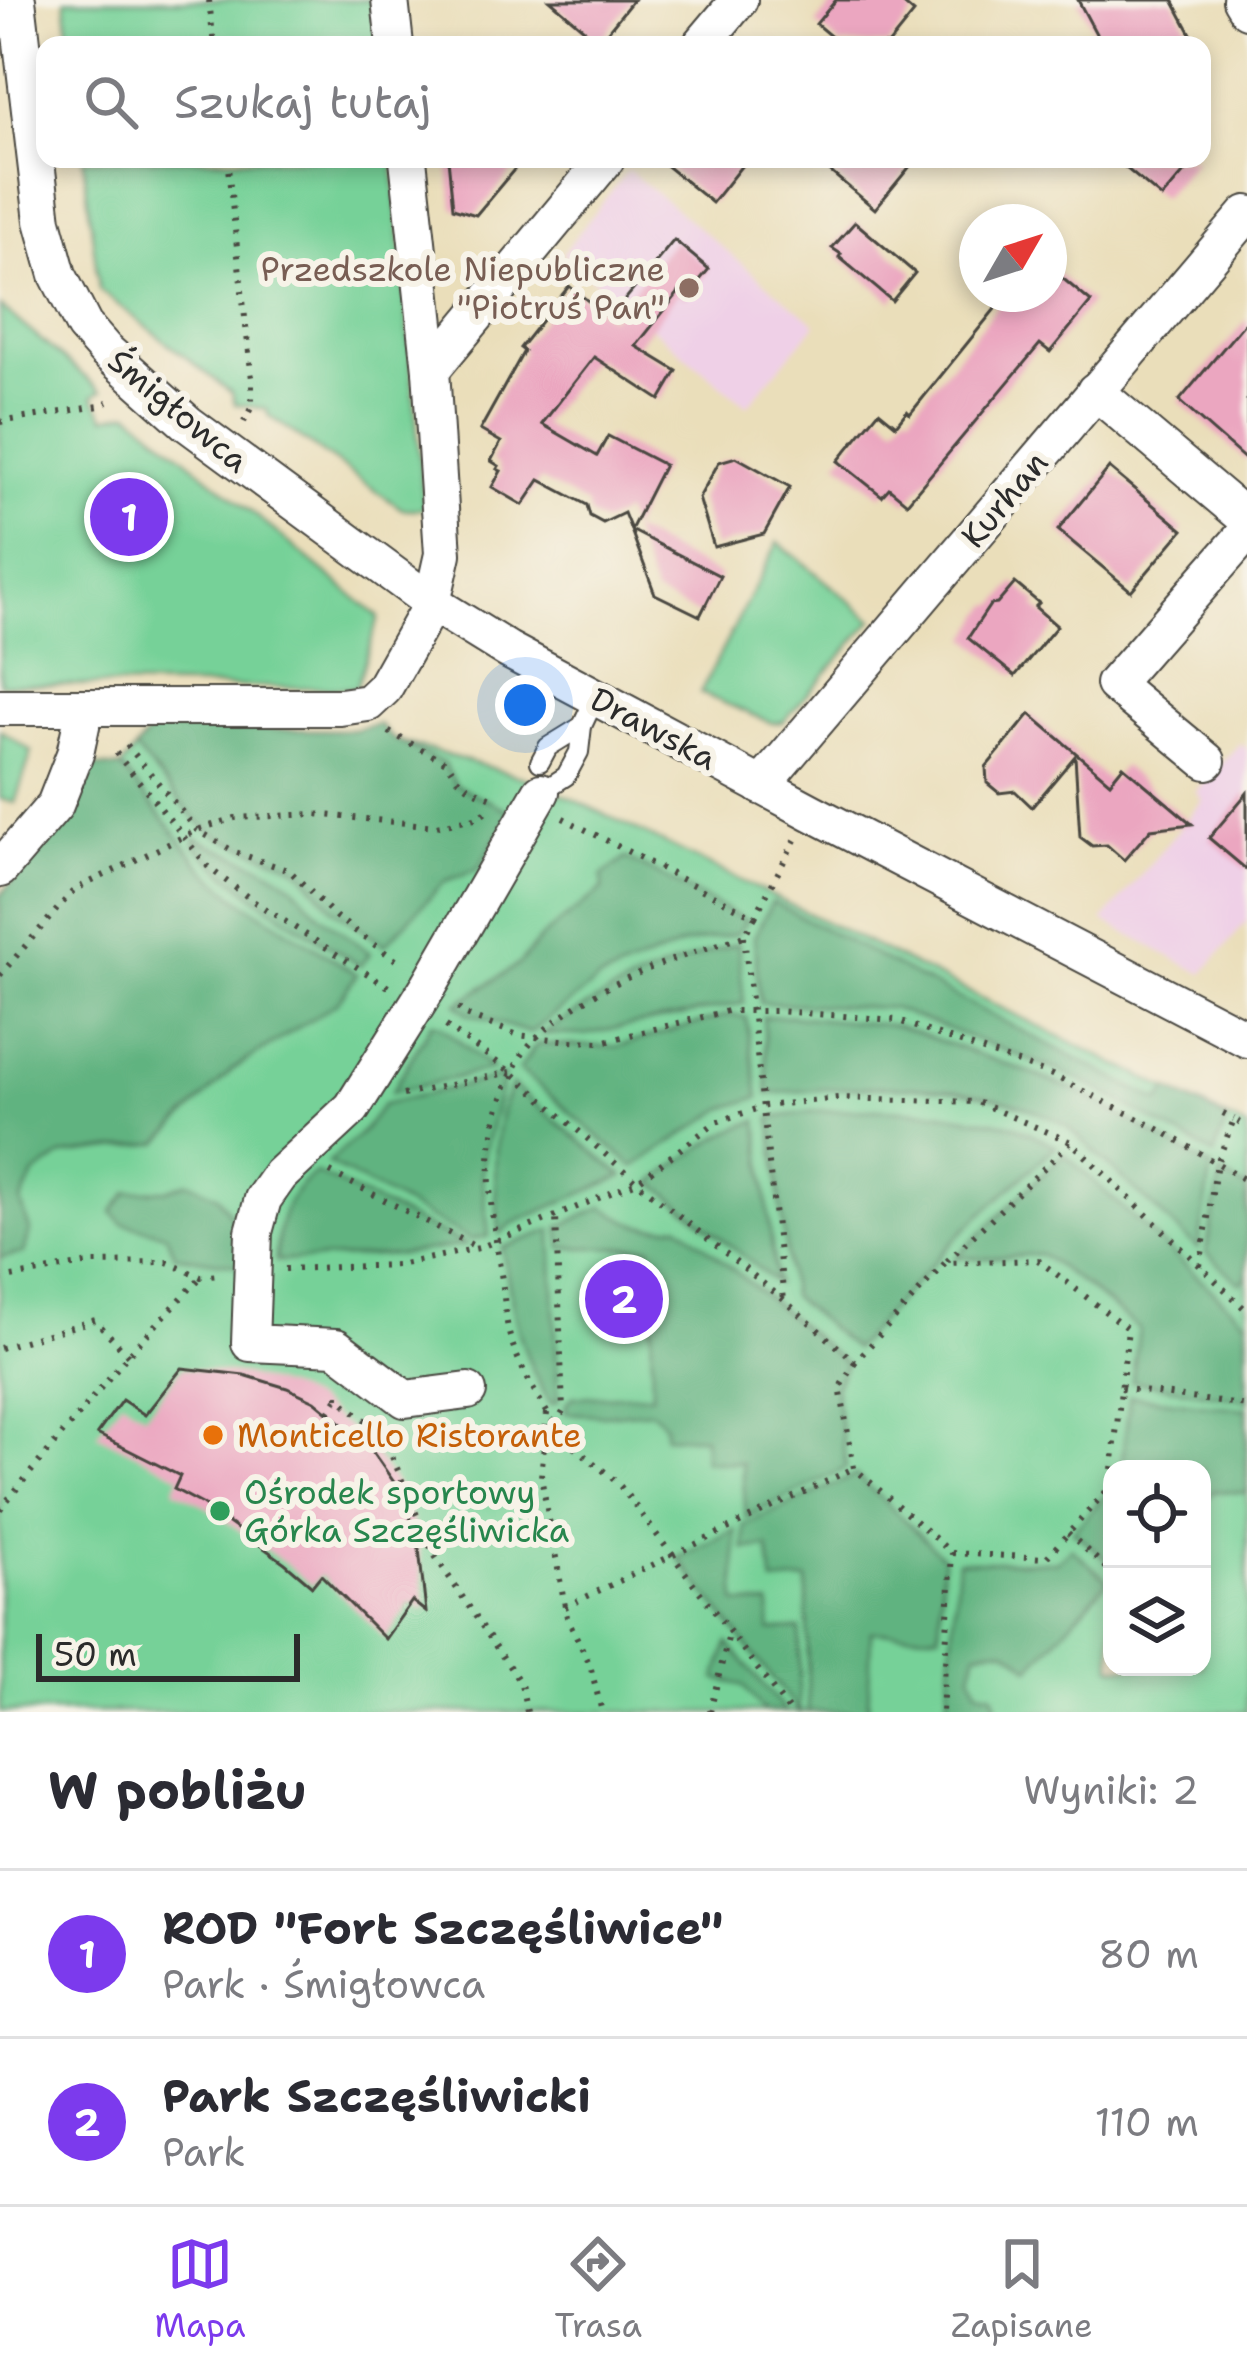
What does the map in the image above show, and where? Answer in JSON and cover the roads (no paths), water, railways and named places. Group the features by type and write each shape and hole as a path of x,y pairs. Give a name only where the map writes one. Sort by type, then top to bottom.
{"street":[{"name":"Śmigłowca","path":"17,0 36,162"},
{"path":"390,0 394,36"},
{"path":"709,36 739,0"},
{"path":"1241,0 1247,10"},
{"name":"Śmigłowca","path":"37,168 43,221 58,275 84,326 187,423 432,603"},
{"path":"0,706 340,706 368,703 384,688 432,603 443,554 431,370 409,168"},
{"path":"431,370 599,168"},
{"name":"Kurhan","path":"761,786 1247,214"},
{"path":"1096,391 1247,519"},
{"path":"1207,761 1114,684 1247,532"},
{"name":"Drawska","path":"432,603 508,650 589,711 761,786 1247,1039"},
{"path":"0,869 55,805 86,707"},
{"path":"468,1391 405,1399 336,1347 250,1343 254,1232 263,1199 280,1175 352,1108 424,995 546,776"}],"lane":[{"path":"546,776 579,752 589,711"},
{"path":"546,776 589,711"}],"place":[{"name":"Przedszkole Niepubliczne \"Piotruś Pan\"","path":"689,288"},
{"name":"ROD \"Fort Szczęśliwice\"","path":"129,517"},
{"name":"Park Szczęśliwicki","path":"624,1299"},
{"name":"Monticello Ristorante","path":"213,1435"},
{"name":"Ośrodek sportowy Górka Szczęśliwicka","path":"220,1511"}]}
